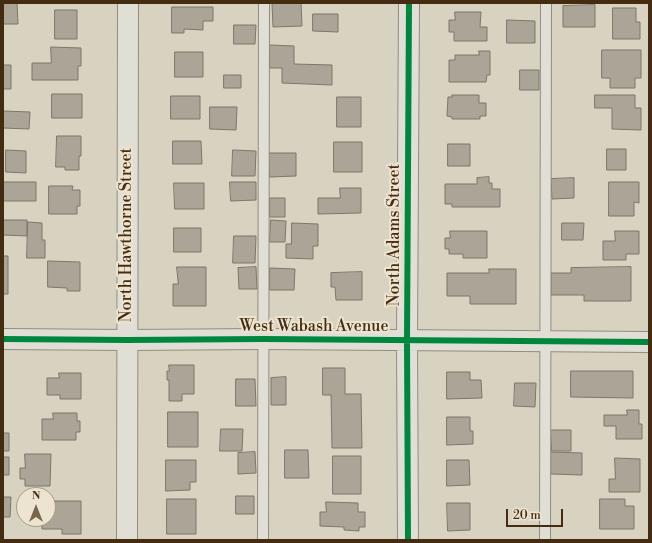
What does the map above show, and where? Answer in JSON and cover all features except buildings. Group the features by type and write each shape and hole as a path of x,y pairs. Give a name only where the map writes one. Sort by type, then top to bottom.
{"street":[{"name":"North Hawthorne Street","path":"127,540 128,3"},
{"name":"North Adams Street","path":"408,540 407,340 409,3"},
{"name":"West Wabash Avenue","path":"3,340 263,339 649,342"}],"lane":[{"path":"263,540 264,3"},
{"path":"545,540 546,3"}],"cycle path":[{"path":"408,540 407,340 409,3"},
{"path":"3,339 263,339 649,342"}]}
